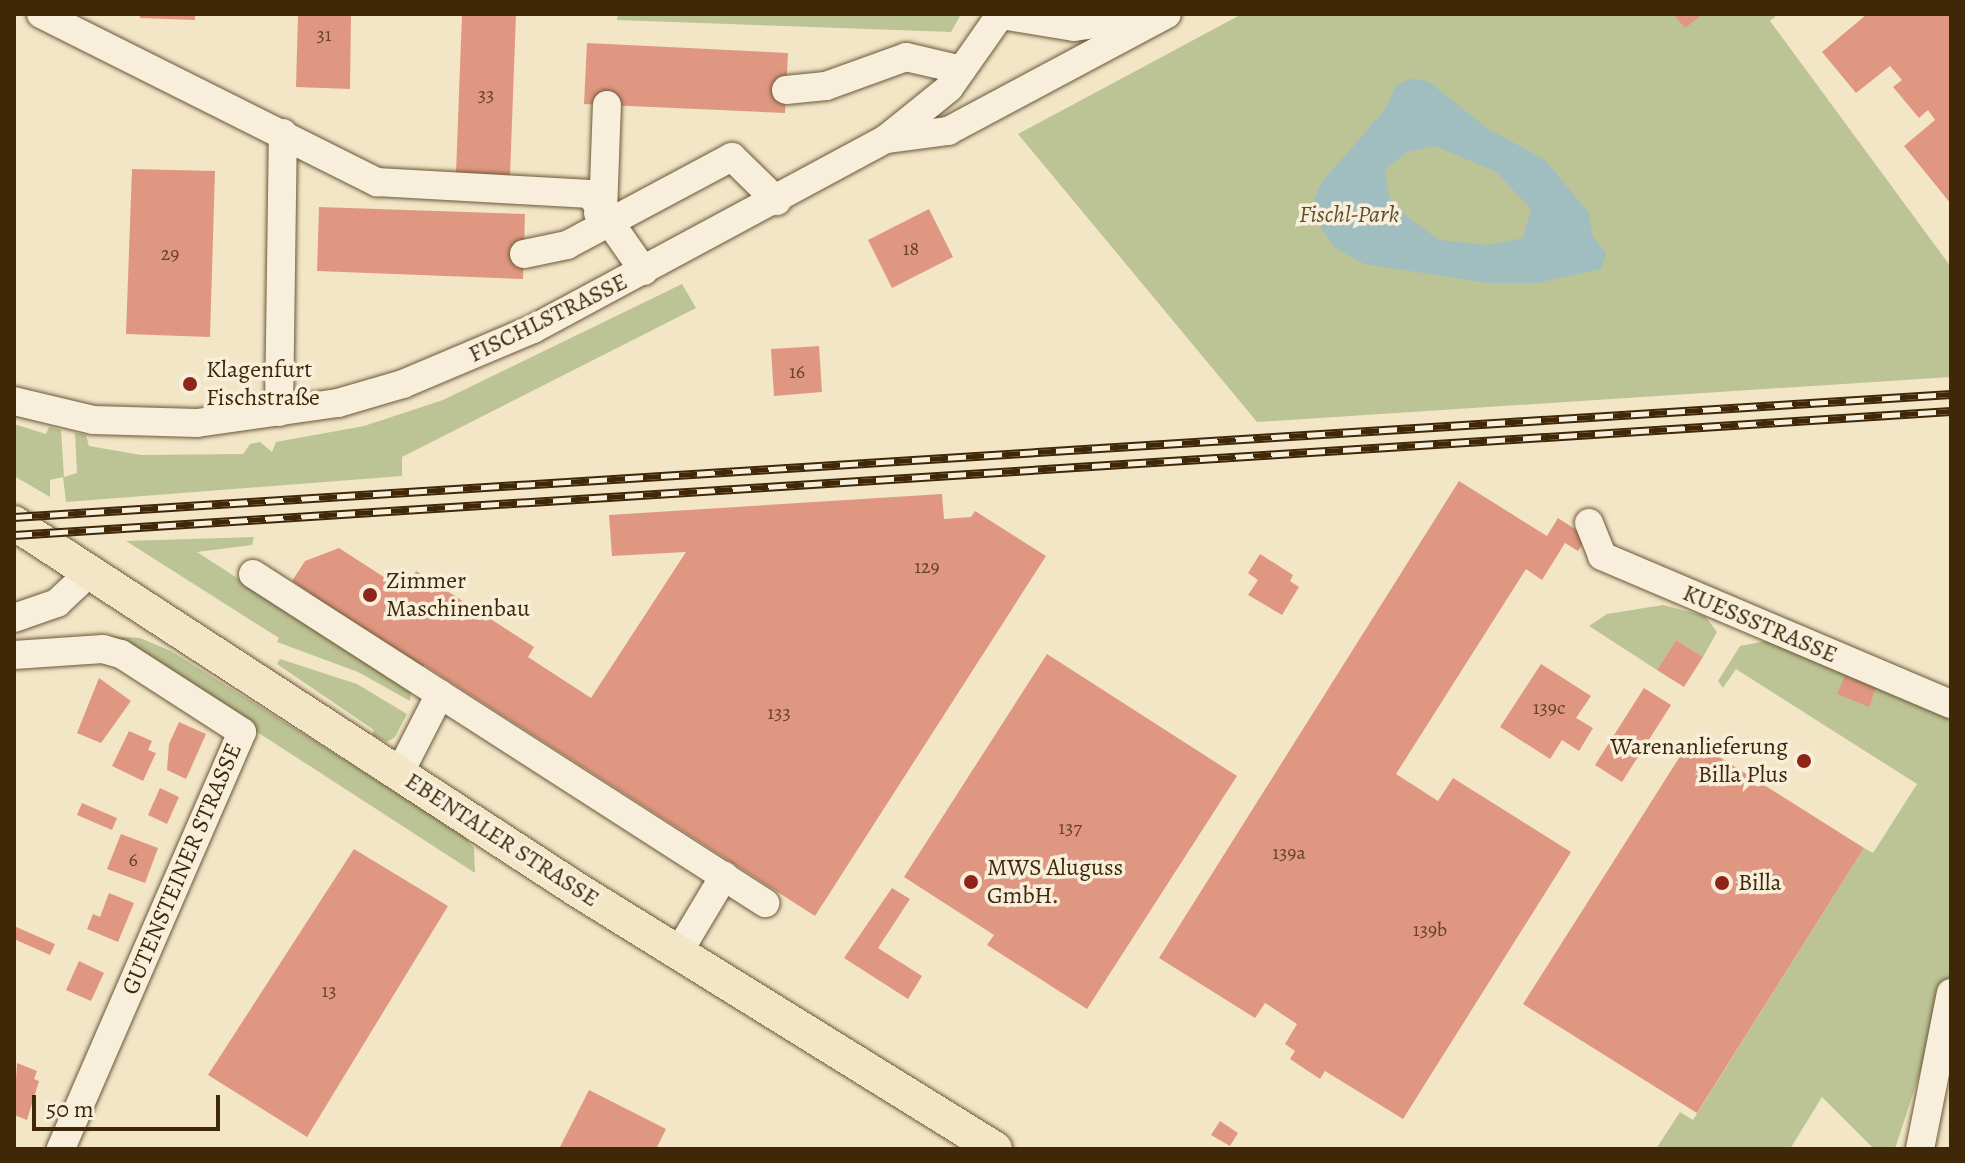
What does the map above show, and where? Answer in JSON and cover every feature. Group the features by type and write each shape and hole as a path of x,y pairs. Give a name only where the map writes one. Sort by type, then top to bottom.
{"main road":[{"name":"EBENTALER STRASSE","path":"14,523 678,953 995,1149"}],"street":[{"path":"41,14 377,182 601,209"},
{"path":"1001,14 1074,27 1166,14"},
{"name":"FISCHLSTRASSE","path":"14,401 93,420 197,423 338,403 403,384 533,329 777,201 886,139 949,88 1001,14"},
{"path":"886,139 948,131 1166,14"},
{"path":"787,81 826,86 906,57 962,70"},
{"path":"600,105 601,209 644,271"},
{"path":"279,412 283,133"},
{"path":"524,246 545,253 601,209 732,157 777,201"},
{"name":"KUESSSTRASSE","path":"1589,523 1602,556 1951,704"},
{"path":"14,618 57,603 90,572"},
{"path":"253,574 765,903"},
{"name":"GUTENSTEINER STRASSE","path":"14,655 103,649 121,654 242,732 61,1149"},
{"path":"399,774 440,694"},
{"path":"678,953 724,876"},
{"path":"1920,1149 1951,993"}],"green space":[{"path":"618,14 961,14 951,32 617,20"},
{"name":"Fischl-Park","path":"1242,14 1778,14 1770,21 1951,267 1951,377 1257,422 1018,134"},
{"path":"682,284 696,308 402,457 402,476 66,502 63,477 50,480 50,497 14,476 14,424 46,434 49,427 61,430 64,477 77,473 75,433 86,435 89,446 141,455 243,454 250,444 260,442 272,452 276,442 364,426 443,400"},
{"path":"254,537 252,545 197,552 411,691 410,701 358,672 277,642 279,638 126,541"},
{"path":"1663,605 1705,616 1717,632 1703,657 1676,640 1657,670 1589,626 1607,614"},
{"path":"109,636 140,638 171,651 461,833 474,848 475,873"},
{"path":"1772,640 1951,714 1951,977 1895,1149 1874,1149 1822,1097 1790,1149 1656,1149 1680,1112 1693,1120 1864,848 1873,853 1917,784 1736,669 1723,688 1718,681 1740,646"},
{"path":"280,659 357,684 407,714 395,737 387,742 372,735 374,730 277,664"}],"water":[{"path":"1413,78 1429,82 1487,128 1545,160 1589,213 1593,237 1606,253 1601,269 1537,283 1488,283 1364,264 1334,247 1317,222 1314,200 1321,183 1387,107 1395,86","holes":["1435,146 1495,171 1531,209 1523,238 1488,245 1440,240 1407,217 1389,198 1385,170 1407,152"]}],"building":[{"path":"140,14 195,14 195,20 140,18"},
{"path":"298,14 351,14 350,89 296,87"},
{"path":"462,14 516,14 510,175 456,173"},
{"path":"1673,14 1703,14 1685,28"},
{"path":"1867,14 1951,14 1951,204 1904,146 1935,120 1928,110 1919,118 1893,87 1902,80 1890,66 1856,93 1822,52"},
{"path":"587,43 788,53 785,113 584,104"},
{"path":"132,169 215,171 210,337 126,334"},
{"path":"319,207 525,214 523,279 317,271"},
{"path":"929,209 953,257 892,288 868,240"},
{"path":"819,346 822,392 774,396 771,349"},
{"path":"1459,481 1547,536 1558,518 1587,537 1578,551 1565,543 1542,580 1526,569 1396,774 1438,801 1453,778 1571,852 1403,1119 1325,1071 1320,1079 1290,1059 1295,1051 1285,1044 1297,1024 1265,1003 1255,1018 1159,958"},
{"path":"942,494 944,519 971,517 975,511 1046,556 815,916 424,665 416,678 303,604 310,593 292,581 305,561 339,548 404,590 416,571 534,647 528,657 591,698 686,552 612,556 609,515"},
{"path":"1260,554 1293,575 1290,581 1299,587 1282,615 1248,595 1258,580 1248,573"},
{"path":"1676,640 1703,657 1684,687 1657,670"},
{"path":"1047,654 1237,776 1087,1009 987,945 994,935 904,877"},
{"path":"1541,664 1591,696 1576,718 1593,728 1579,751 1562,740 1550,759 1500,727"},
{"path":"1845,676 1876,688 1869,707 1837,694"},
{"path":"99,678 131,701 101,743 77,733"},
{"path":"1644,688 1671,705 1622,782 1595,765"},
{"path":"179,722 206,734 186,779 167,770 169,744"},
{"path":"129,731 152,741 148,750 156,753 143,781 112,766"},
{"name":"Billa","path":"1691,739 1864,848 1697,1113 1523,1004"},
{"path":"160,788 179,797 167,824 148,815"},
{"path":"82,803 117,818 112,830 77,815"},
{"path":"121,834 158,848 145,883 107,869"},
{"path":"354,849 448,906 307,1137 208,1075"},
{"path":"892,888 910,899 878,948 922,976 908,999 844,958"},
{"path":"109,893 134,903 118,942 87,929 93,914 100,917"},
{"path":"14,926 55,944 50,955 14,939"},
{"path":"79,961 104,973 91,1001 66,990"},
{"path":"17,1063 37,1071 34,1079 39,1081 27,1120 14,1115"},
{"path":"589,1090 666,1129 656,1149 559,1149"},
{"path":"1220,1121 1238,1133 1230,1146 1211,1135"}],"railway":[{"path":"14,517 1951,394"},
{"path":"14,535 1951,411"}],"place":[{"name":"Klagenfurt Fischstraße","path":"190,384"},
{"name":"Zimmer Maschinenbau","path":"370,595"},
{"name":"Warenanlieferung Billa Plus","path":"1804,761"},
{"name":"MWS Aluguss GmbH.","path":"971,882"},
{"name":"Billa","path":"1722,883"}]}
